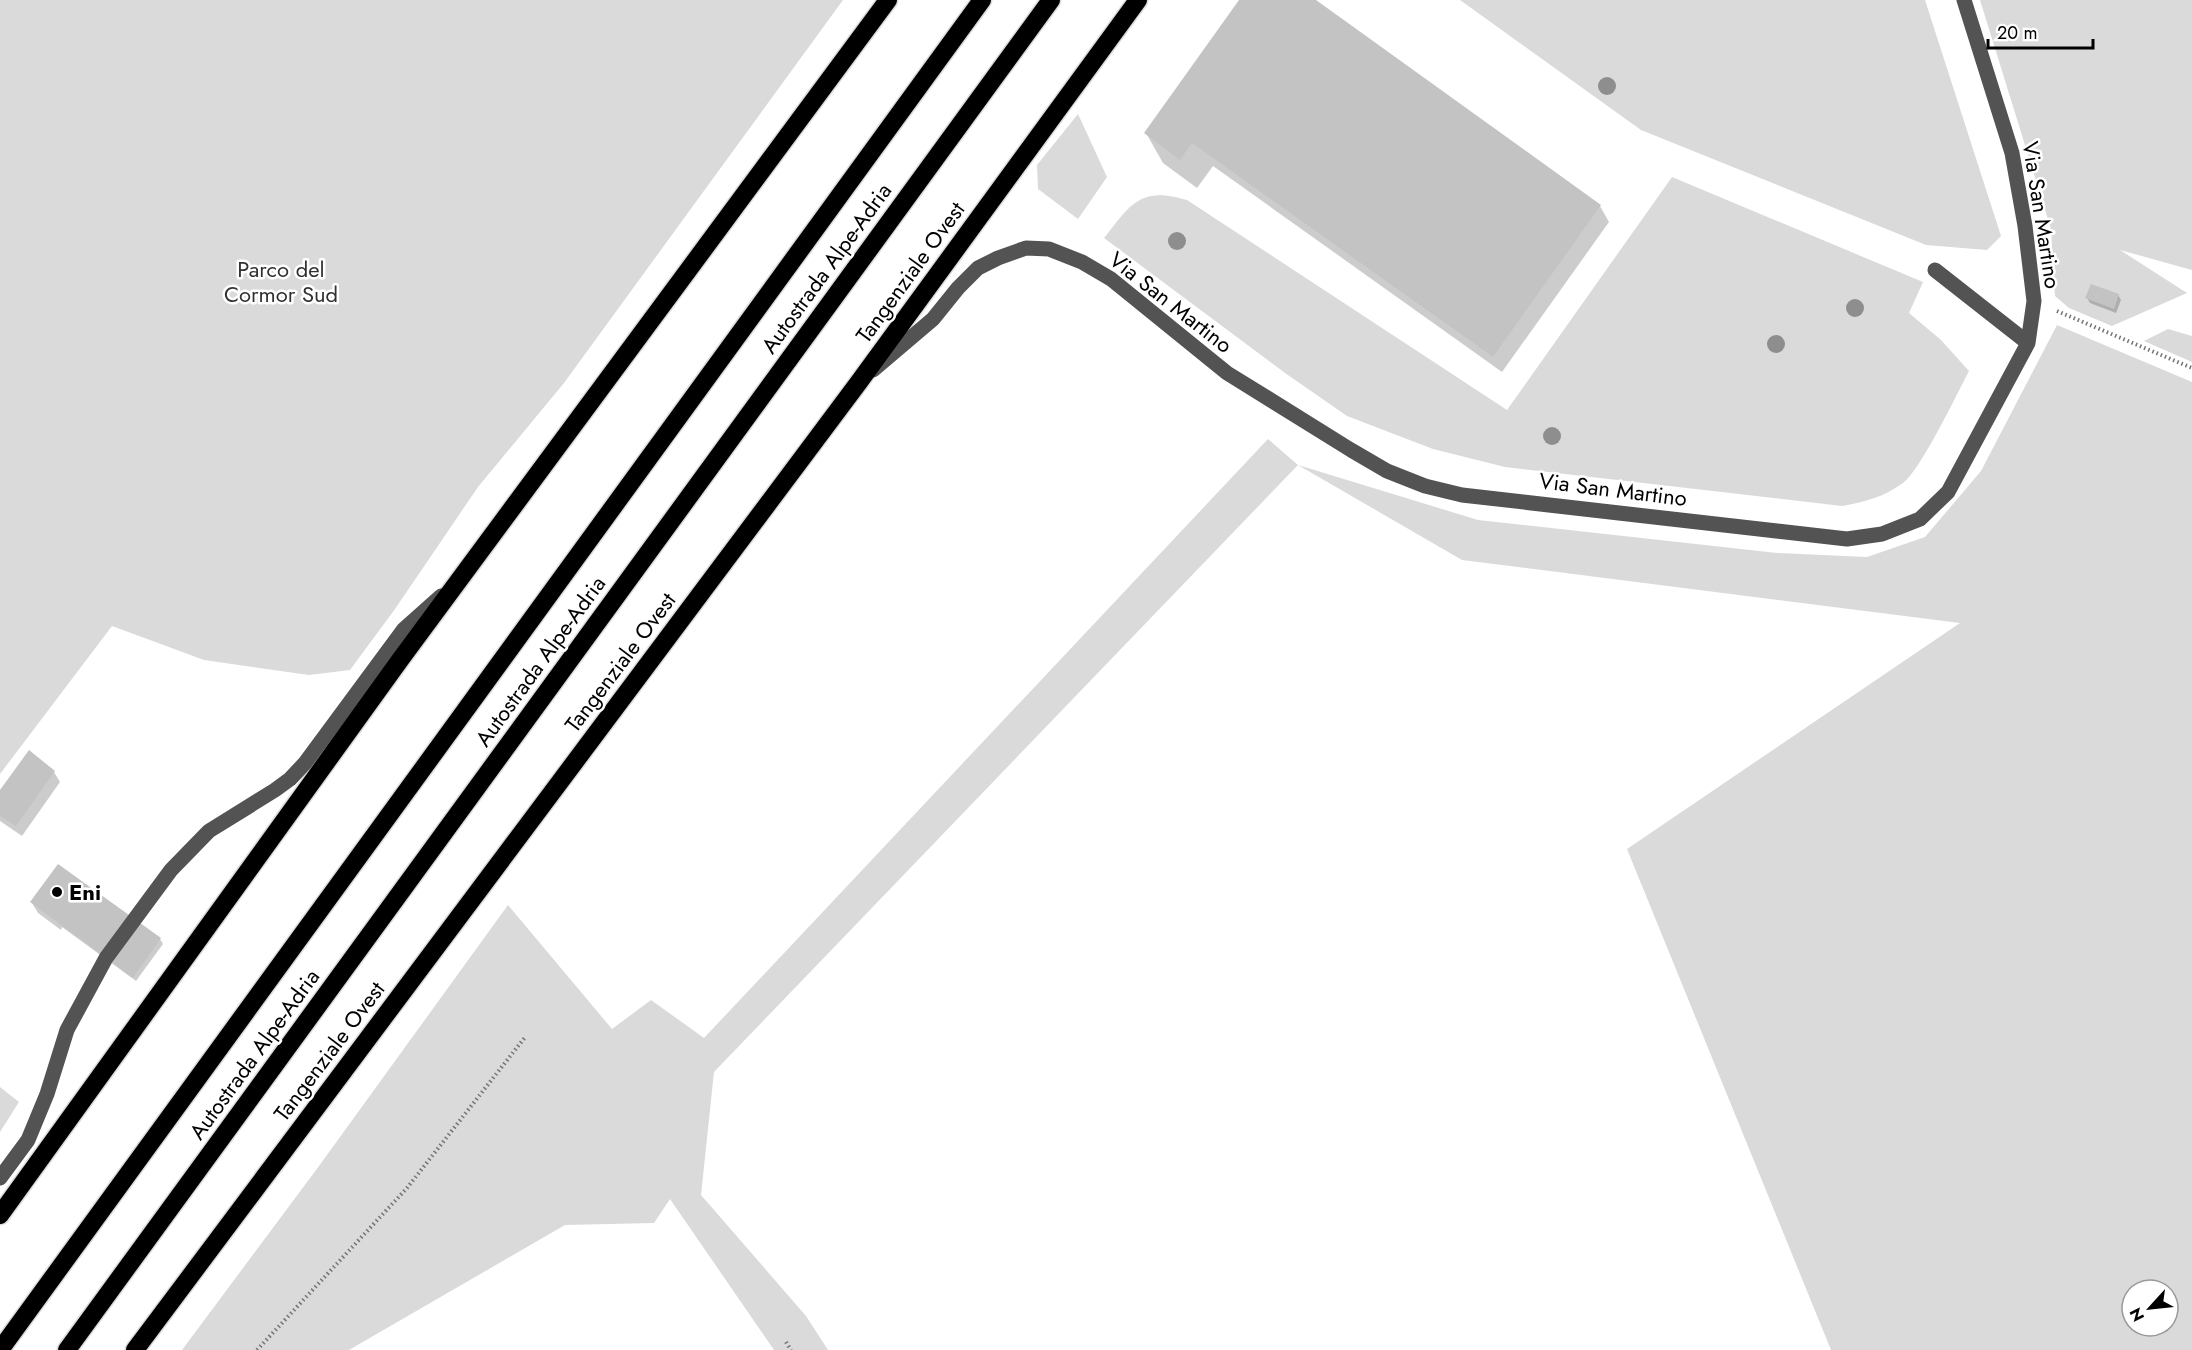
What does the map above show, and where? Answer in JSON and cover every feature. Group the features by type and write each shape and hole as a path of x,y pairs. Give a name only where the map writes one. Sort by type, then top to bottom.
{"highway":[{"path":"0,1215 457,583 888,0"},
{"name":"Autostrada Alpe-Adria","path":"0,1350 982,0"},
{"name":"Autostrada Alpe-Adria","path":"67,1350 1051,0"},
{"name":"Tangenziale Ovest","path":"135,1350 859,382 1138,0"}],"street":[{"name":"Via San Martino","path":"859,382 933,320 958,288 978,268 1026,248 1049,249 1082,262 1111,279 1227,373 1387,471 1425,486 1462,495 1848,539 1882,534 1920,519 1948,492 2028,342 2034,301 2025,226 2012,153 1964,0"},
{"path":"1935,270 2028,342"},
{"path":"0,1178 28,1140 47,1094 67,1030 106,958 171,870 209,831 258,802 290,779 305,763 404,629 457,583"}],"path":[{"path":"2034,301 2192,368"},
{"path":"257,1350 407,1188 526,1036"},
{"path":"786,1342 791,1350"}],"green space":[{"name":"Parco del Cormor Sud","path":"0,0 843,0 564,383 478,487 395,609 350,670 309,675 204,660 112,626 0,774"},
{"path":"1460,0 1925,0 2001,236 1987,250 1926,245 1641,130"},
{"path":"1980,0 2192,0 2192,270 2120,250 2187,293 2112,326 2069,308 2055,296 2051,229"},
{"path":"1078,114 1107,177 1078,219 1038,189 1037,165"},
{"path":"1672,177 1923,282 1909,313 1941,340 1969,371 1919,464 1903,483 1874,498 1842,506 1505,467 1433,449 1347,416 1285,373 1104,238 1130,207 1138,201 1158,195 1187,200 1507,410"},
{"path":"2057,325 2192,382 2192,1350 1831,1350 1627,849 1960,623 1462,560 1298,465 1478,520 1777,553 1867,557 1925,537 1981,471"},
{"path":"2168,329 2192,336 2192,362 2144,341"},
{"path":"1268,439 1298,465 714,1072 701,1195 806,1316 828,1350 774,1350 670,1199 654,1223 565,1225 349,1350 182,1350 508,905 612,1029 651,1000 704,1038"},
{"path":"0,1087 19,1102 0,1132"}],"building":[{"path":"1239,0 1316,0 1601,205 1493,357 1192,143 1180,160 1144,133"},
{"path":"2091,284 2119,294 2114,309 2085,298"},
{"path":"29,750 55,771 16,826 0,816 0,790"},
{"path":"58,864 161,938 133,978 30,902"}],"place":[{"name":"Eni","path":"57,892"}]}
